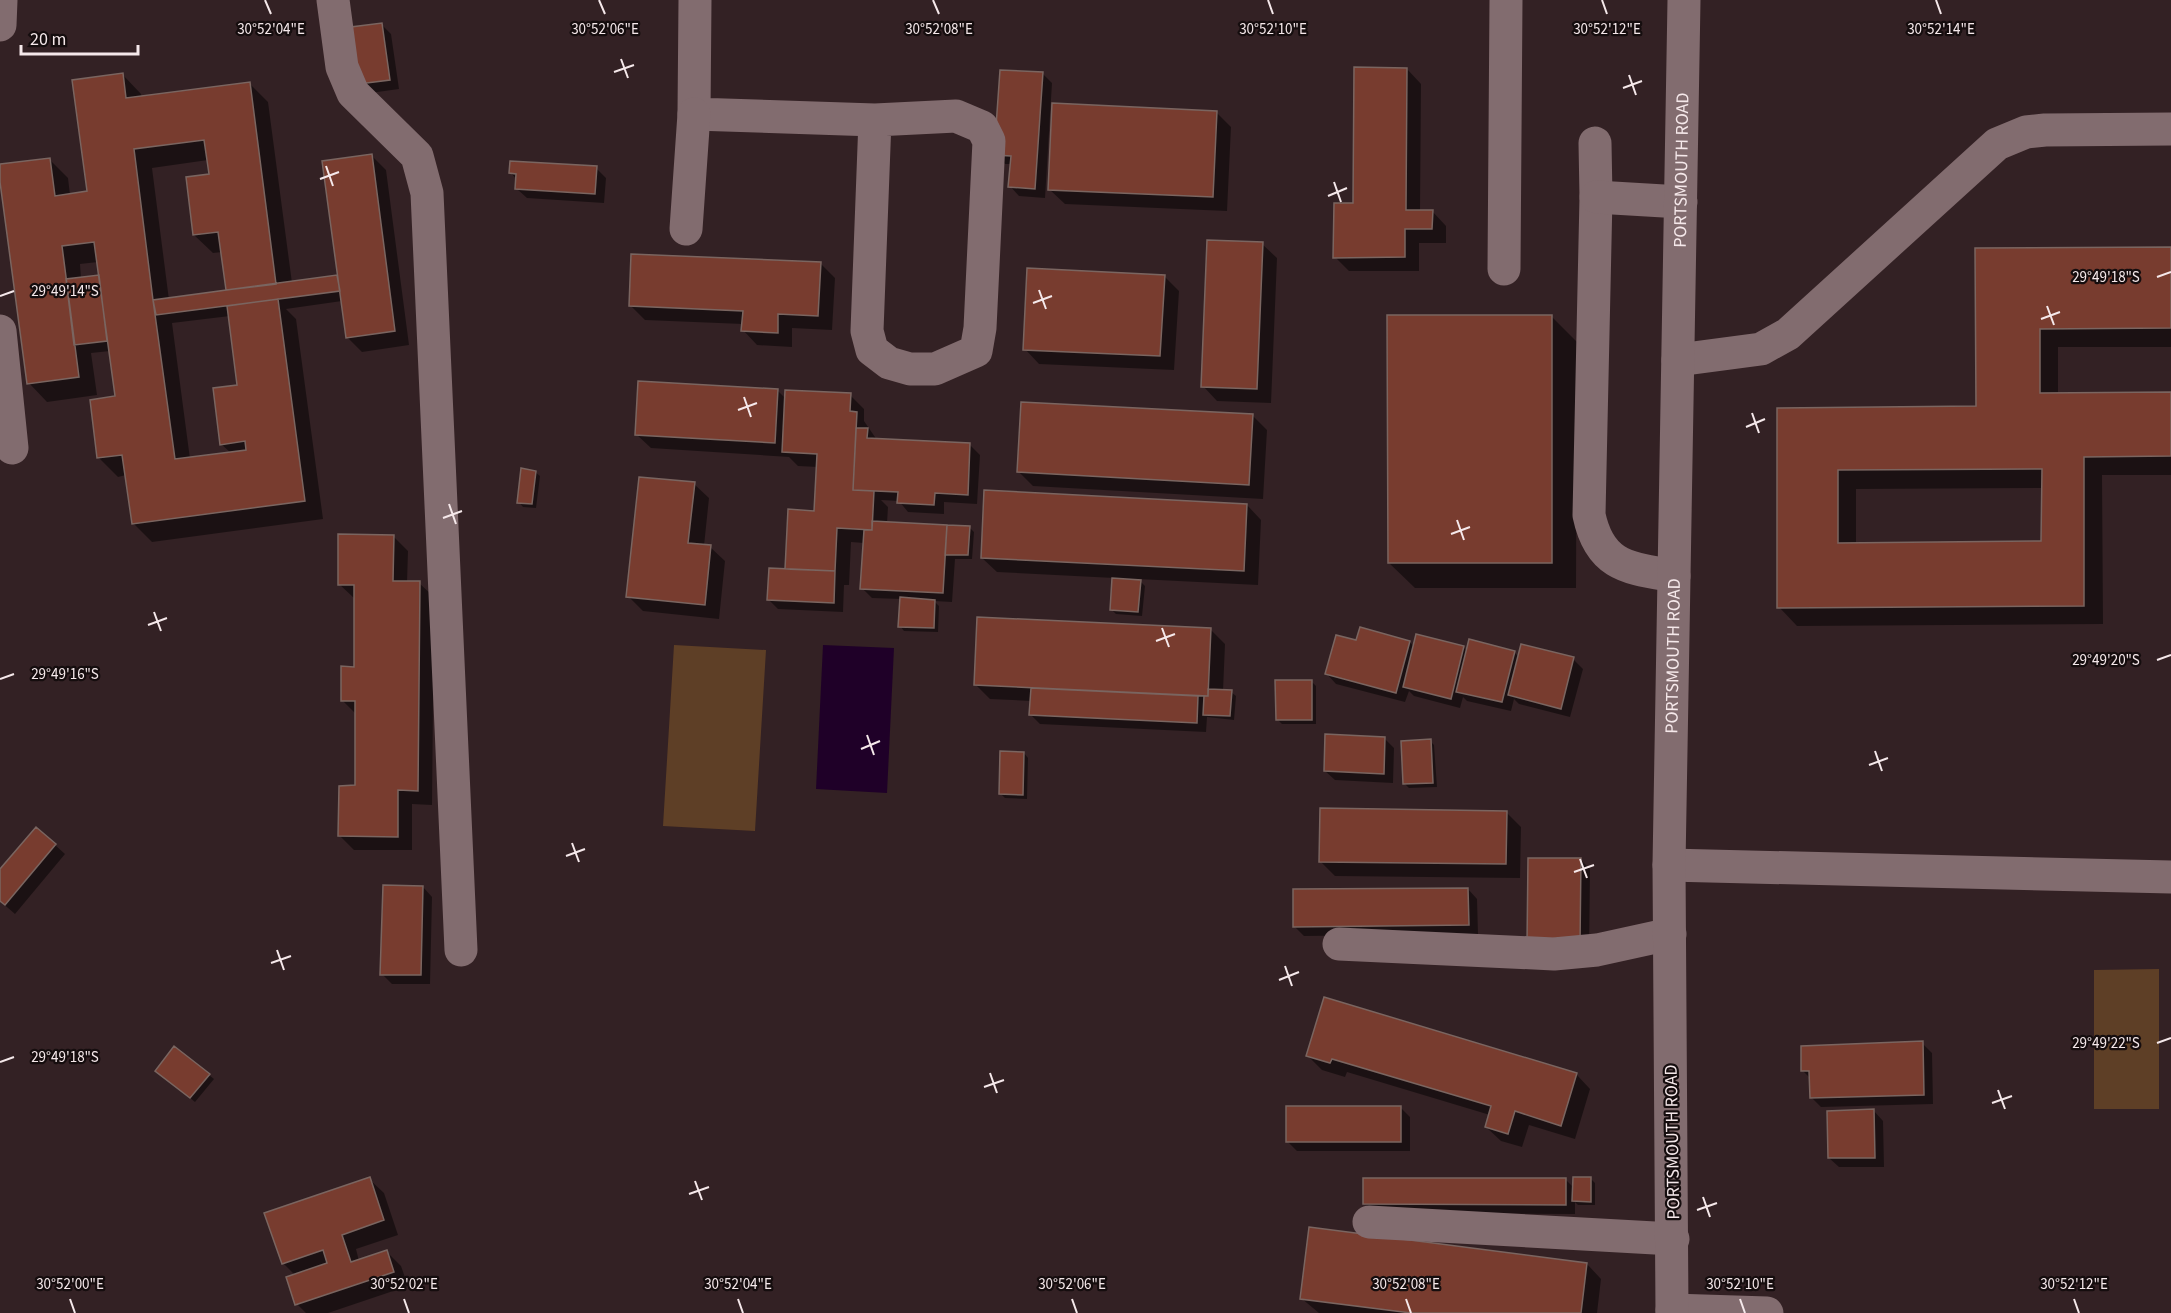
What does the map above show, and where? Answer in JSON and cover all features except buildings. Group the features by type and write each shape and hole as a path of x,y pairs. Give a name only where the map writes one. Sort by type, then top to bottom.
{"street":[{"path":"0,25 1,0"},
{"path":"333,0 346,81 353,93 417,156 427,193 461,950"},
{"path":"686,229 694,114 695,0"},
{"path":"1504,269 1506,0"},
{"name":"PORTSMOUTH ROAD","path":"1672,1311 1669,865 1684,0"},
{"path":"694,114 875,120 956,116 982,127 989,141 980,328 976,351 935,369 910,369 889,363 872,350 867,331 875,120"},
{"path":"1678,360 1761,349 1788,334 1997,144 2026,132 2045,130 2171,129"},
{"path":"1595,143 1590,515 1594,535 1605,550 1625,567 1674,576"},
{"path":"1596,197 1681,202"},
{"path":"0,331 12,448"},
{"path":"1669,865 2171,877"},
{"path":"1339,945 1554,954 1598,950 1670,934"},
{"path":"1369,1222 1673,1239"},
{"path":"1672,1311 1767,1313"}],"shaded area":[{"path":"674,645 766,650 755,831 663,826"},
{"path":"823,645 894,648 887,793 816,789"},
{"path":"2159,969 2159,1109 2094,1109 2094,970"}]}
